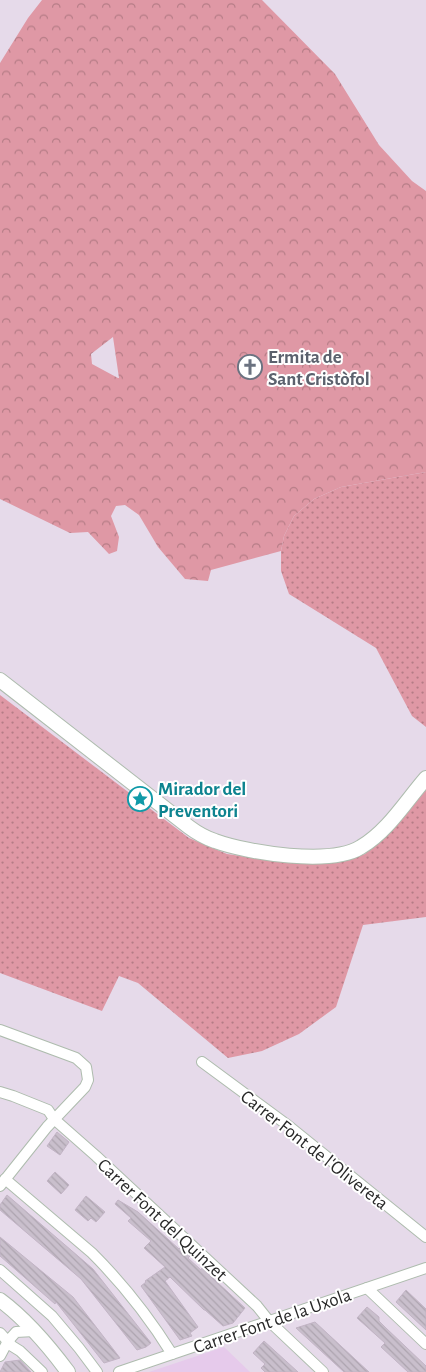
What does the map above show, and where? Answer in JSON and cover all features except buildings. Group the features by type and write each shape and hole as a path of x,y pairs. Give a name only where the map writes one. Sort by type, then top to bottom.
{"street":[{"path":"0,680 189,827 210,839 225,844 275,854 309,857 336,856 354,851 365,845 382,830 426,778"},
{"path":"0,1030 76,1058 86,1067 88,1080 85,1087 54,1119 2,1182 92,1252 105,1265 140,1306 172,1354"},
{"name":"Carrer Font de l'Olivereta","path":"202,1062 286,1124 426,1237"},
{"name":"Carrer Font del Quinzet","path":"0,1092 48,1110 54,1119 104,1163 257,1306 269,1321 323,1372"},
{"name":"Carrer Font de la Uxola","path":"119,1372 426,1268"},
{"path":"0,1270 52,1316 96,1372"},
{"path":"368,1288 426,1344"},
{"path":"0,1300 34,1331 68,1372"},
{"path":"0,1356 8,1341 16,1332 15,1312"},
{"path":"16,1332 34,1331"},
{"path":"0,1333 42,1372"}],"shaded area":[{"path":"224,1347 250,1372 149,1372"}],"green space":[{"path":"42,0 262,0 335,74 379,145 412,181 426,191 426,472 341,487 314,499 294,516 284,536 281,551 211,570 208,581 185,579 158,547 139,515 125,505 116,506 111,516 119,537 117,551 109,554 88,532 70,533 0,499 0,63 28,18","holes":["113,337 119,378 92,364 91,354"]},
{"path":"426,472 426,727 412,716 376,648 289,594 281,571 281,551 284,536 294,516 314,499 341,487"},
{"path":"0,695 189,838 227,854 290,863 337,863 365,854 391,831 426,790 426,917 363,925 336,1007 299,1034 262,1051 228,1058 138,983 119,976 102,1011 0,973"}],"place":[{"name":"Ermita de Sant Cristòfol","path":"250,367"},
{"name":"Mirador del Preventori","path":"140,799"}]}
